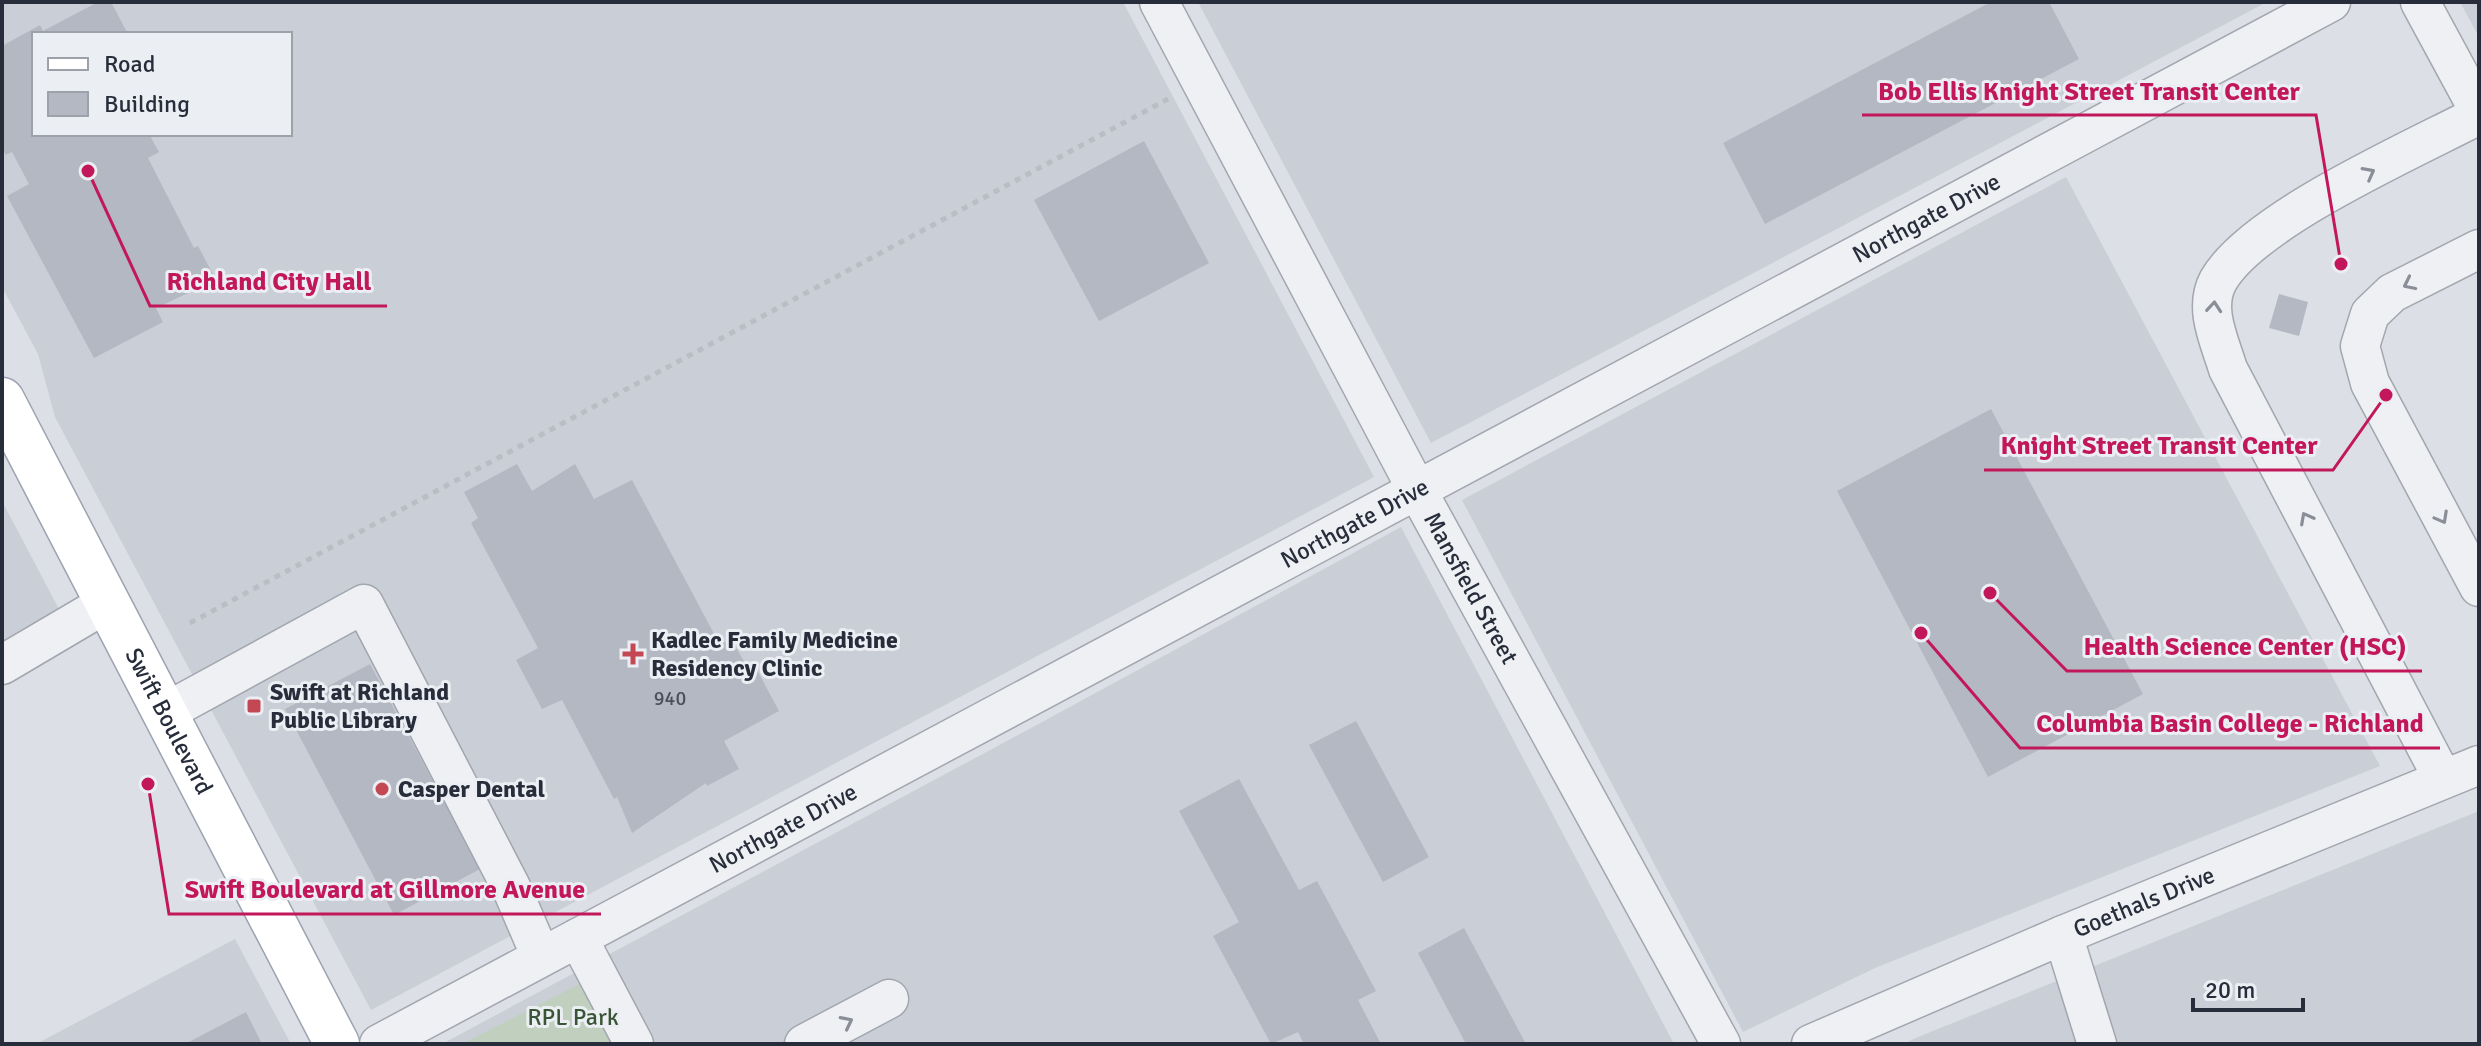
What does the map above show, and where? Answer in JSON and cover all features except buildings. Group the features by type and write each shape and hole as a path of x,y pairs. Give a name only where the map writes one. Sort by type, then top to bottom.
{"main road":[{"name":"Swift Boulevard","path":"2,400 337,1044"}],"street":[{"name":"Mansfield Street","path":"1159,2 1417,490 1721,1044"},
{"name":"Northgate Drive","path":"379,1044 2331,2"},
{"path":"2420,2 2479,113 2307,206 2250,243 2217,282 2211,317 2228,369 2443,779"},
{"path":"2479,249 2392,293 2370,314 2360,346 2370,383 2479,587"},
{"path":"2,665 107,603"},
{"path":"164,713 364,604 511,887 541,957"},
{"name":"Goethals Drive","path":"1811,1044 2063,935 2479,765"},
{"path":"2063,935 2097,1044"},
{"path":"578,938 633,1040"},
{"path":"804,1044 889,999"}],"path":[{"path":"190,623 1200,82"}],"shaded area":[{"path":"2,2 1123,2 1374,477 371,1010 55,417 38,354 2,287"},
{"path":"1198,2 2267,2 1431,443"},
{"path":"2460,2 2479,2 2479,37"},
{"path":"2066,177 2380,766 1875,968 1743,1032 1462,500"},
{"path":"2,501 60,611 2,643"},
{"path":"1401,527 1674,1044 442,1044 1033,727"},
{"path":"2479,811 2479,1044 1903,1044 1918,1037"},
{"path":"235,939 291,1044 36,1044"}],"green space":[{"name":"RPL Park","path":"585,981 617,1044 462,1044"}],"place":[{"name":"Richland City Hall","path":"88,171"},
{"name":"Bob Ellis Knight Street Transit Center","path":"2341,264"},
{"name":"Knight Street Transit Center","path":"2386,395"},
{"name":"Health Science Center (HSC)","path":"1990,593"},
{"name":"Columbia Basin College - Richland","path":"1921,633"},
{"name":"Kadlec Family Medicine Residency Clinic","path":"633,654"},
{"name":"Swift at Richland Public Library","path":"254,706"},
{"name":"Swift Boulevard at Gillmore Avenue","path":"148,784"},
{"name":"Casper Dental","path":"382,789"}]}
